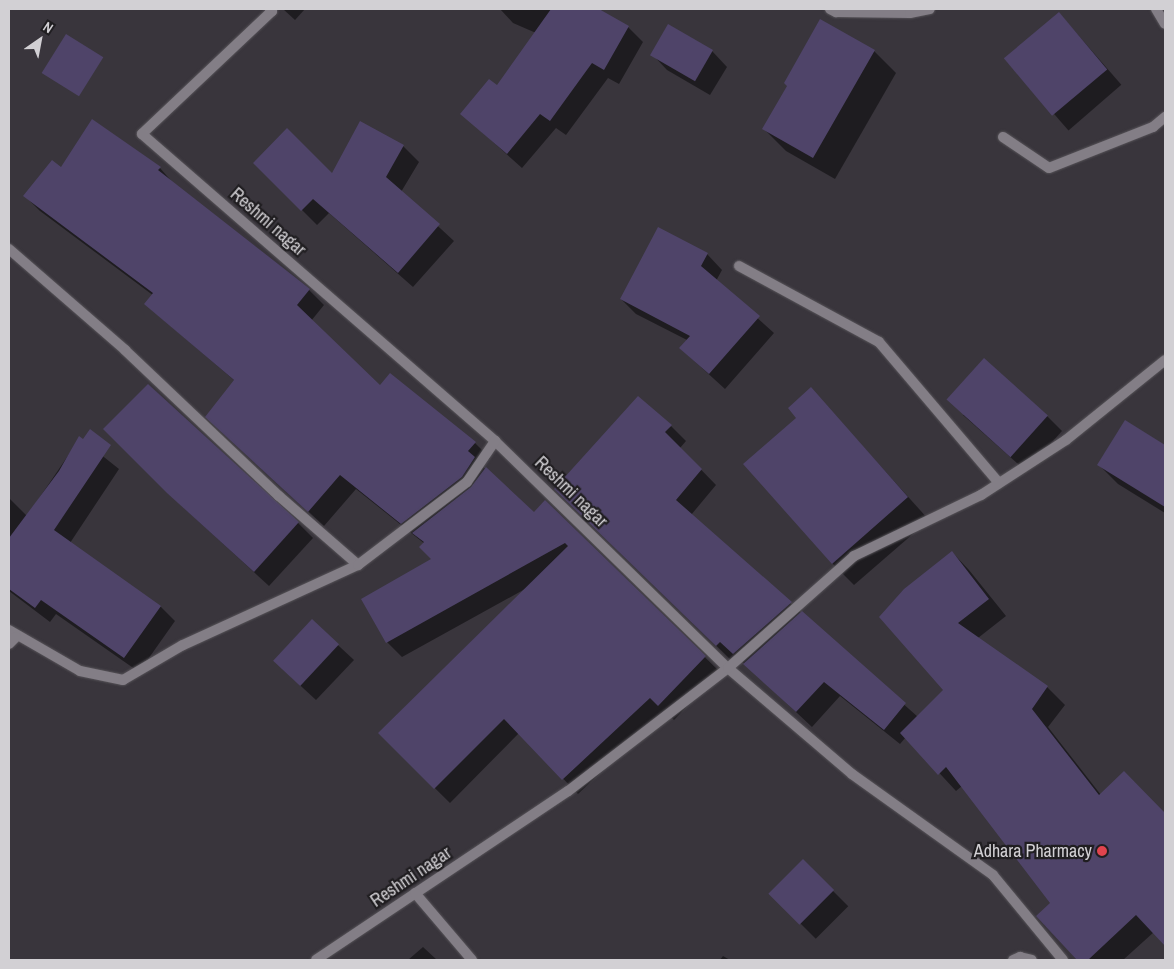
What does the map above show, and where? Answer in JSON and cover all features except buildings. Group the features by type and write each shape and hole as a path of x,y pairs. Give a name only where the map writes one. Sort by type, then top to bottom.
{"street":[{"name":"Reshmi nagar","path":"270,9 272,11 142,134 495,441 728,668 568,791 316,960"},
{"path":"830,9 836,12 910,13 930,9"},
{"path":"1156,9 1165,24"},
{"path":"1003,137 1049,168 1152,127 1165,117"},
{"path":"9,249 125,350 279,496 358,565"},
{"path":"739,266 879,342 999,483"},
{"path":"1063,960 993,875 852,774 728,668 854,556 999,483 1066,440 1165,360"},
{"path":"11,637 80,671 124,680 183,645 358,565 467,482 495,441"},
{"path":"415,894 472,960"},
{"path":"1014,960 1020,957 1032,960"}],"place":[{"name":"Adhara Pharmacy","path":"1102,851"}]}
